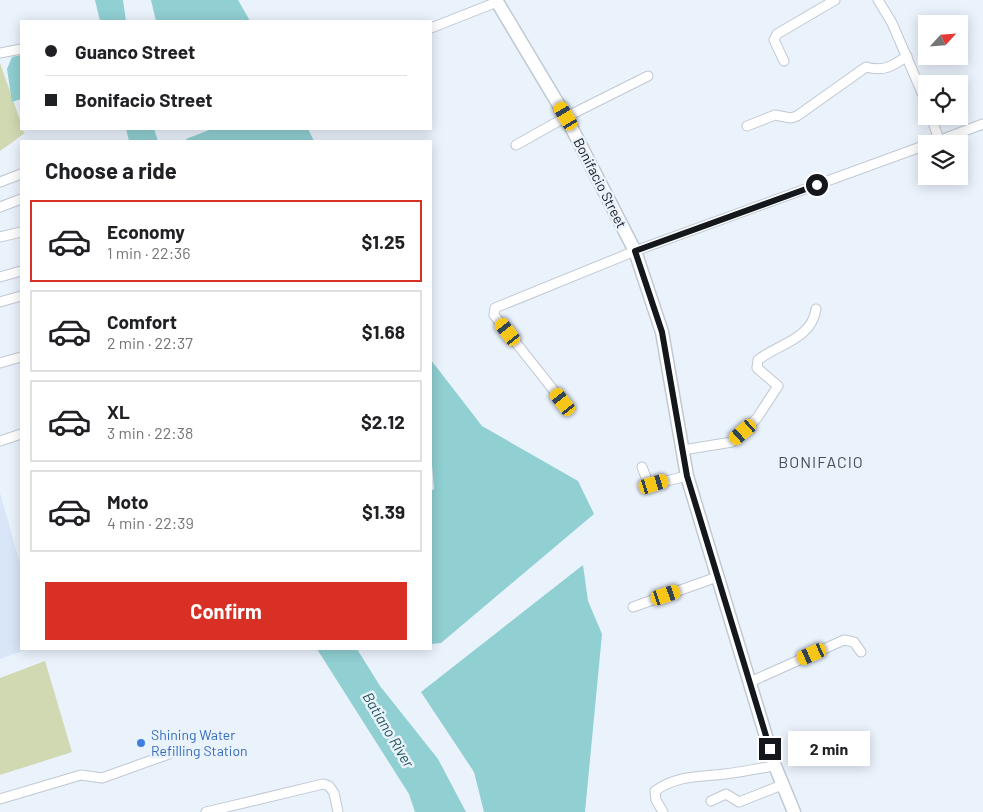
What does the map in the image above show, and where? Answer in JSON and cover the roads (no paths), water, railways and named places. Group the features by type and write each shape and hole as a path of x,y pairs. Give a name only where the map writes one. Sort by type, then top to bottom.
{"street":[{"path":"784,61 774,40 777,34 835,0"},
{"path":"878,0 892,23 918,83"},
{"path":"432,28 496,1"},
{"name":"Bonifacio Street","path":"496,1 566,116 635,251 662,332 687,476 782,785 794,812"},
{"path":"0,53 20,50"},
{"path":"747,126 775,114 791,118 797,116 866,67 877,70 889,68 907,56"},
{"path":"516,145 566,116 648,76"},
{"path":"953,135 983,124"},
{"path":"563,402 493,312 495,308 635,251 918,148"},
{"path":"0,182 20,174"},
{"path":"0,206 20,199"},
{"path":"0,237 20,232"},
{"path":"0,277 20,271"},
{"path":"0,302 20,296"},
{"path":"683,450 732,442 753,422 778,386 756,368 758,360 772,349 804,334 814,320 816,309"},
{"path":"0,364 20,357"},
{"path":"0,441 20,434"},
{"path":"642,467 649,485 687,476"},
{"path":"633,607 717,577"},
{"path":"750,682 844,640 854,642 861,652"},
{"path":"0,798 80,775 102,778 169,754"},
{"path":"663,812 656,800 655,791 667,782 707,774 724,774 776,766"},
{"path":"206,812 323,784 330,786 334,793 338,812"},
{"path":"711,801 726,794 739,802 782,785"}],"water":[{"path":"95,0 123,0 126,20 100,20"},
{"path":"151,0 238,0 249,20 156,20"},
{"path":"20,55 20,99 12,102 7,69 12,57"},
{"path":"126,130 154,130 158,140 129,140"},
{"path":"209,130 308,130 314,140 186,140"},
{"path":"432,361 482,426 578,481 594,514 441,643 432,644 432,490 434,489 432,464"},
{"path":"583,565 588,601 602,634 585,812 484,812 474,772 421,692"},
{"name":"Batiano River","path":"318,650 358,650 380,686 438,759 466,812 415,812 409,794"}],"place":[{"name":"Shining Water Refilling Station","path":"141,743"}],"district":[{"name":"BONIFACIO","path":"821,462"}]}
